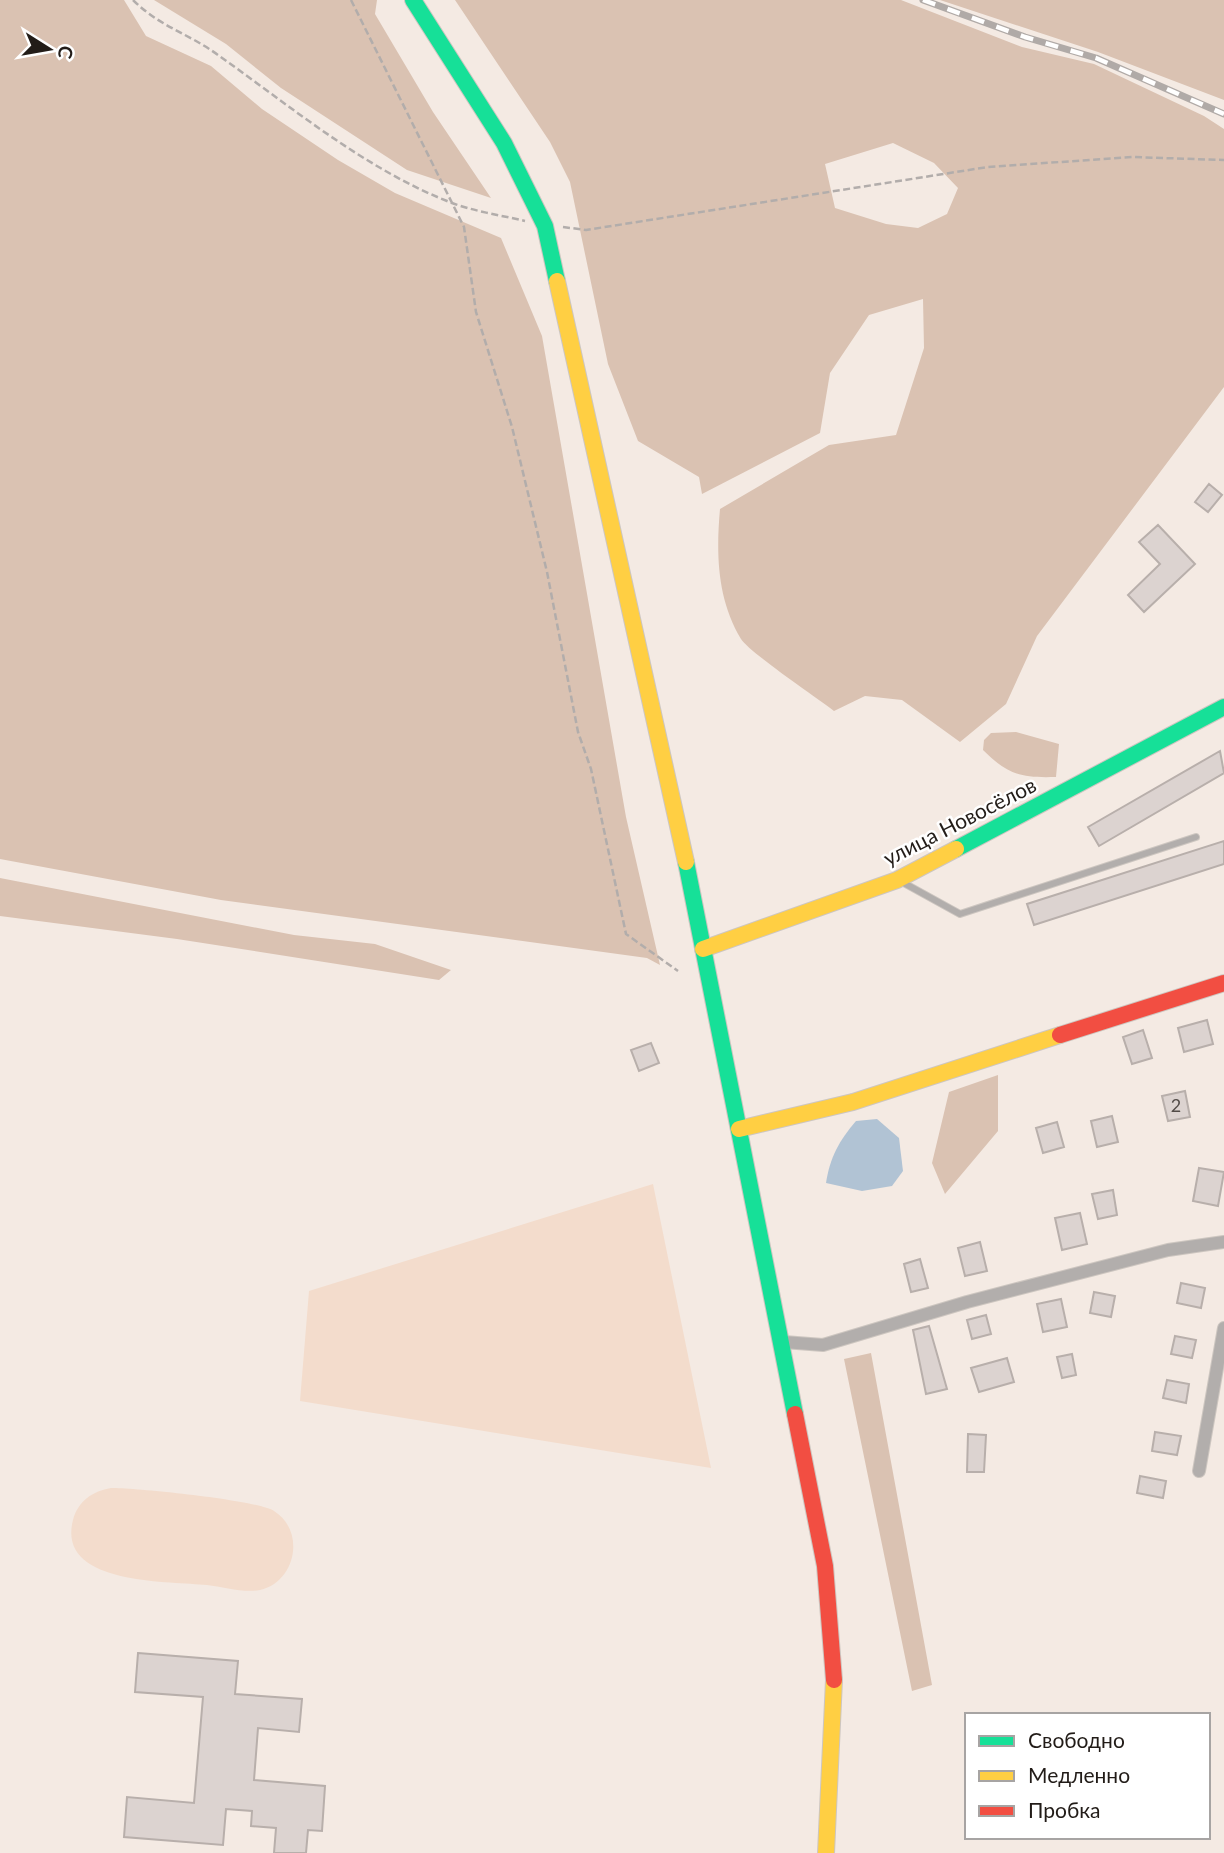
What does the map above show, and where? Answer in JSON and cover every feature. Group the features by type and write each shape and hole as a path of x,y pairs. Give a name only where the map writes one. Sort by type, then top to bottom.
{"street":[{"path":"413,0 504,143 545,226 703,949 784,1342 831,1608 835,1722 826,1853"},
{"name":"улица Новосёлов","path":"703,949 897,880 1224,707"},
{"path":"739,1129 853,1102 1224,983"},
{"path":"784,1342 823,1345 967,1302 1141,1257 1224,1242"},
{"path":"1199,1471 1224,1328"}],"lane":[{"path":"897,880 960,914 1196,836"}],"path":[{"path":"133,0 152,19 214,52 345,144 402,180 449,202 545,226 586,230 988,167 1132,157 1224,160"},
{"path":"351,0 449,202 464,227 476,312 512,427 578,732 591,769 626,934 678,971"}],"shaded area":[{"path":"0,0 124,0 146,36 211,66 262,109 338,160 395,193 501,238 542,336 626,817 660,965 647,958 221,900 0,859"},
{"path":"154,0 377,0 375,14 433,112 491,198 407,170 281,88 226,44"},
{"path":"455,0 901,0 1022,47 1094,64 1204,116 1224,129 1224,387 1037,636 1006,704 960,742 902,700 865,696 834,711 769,664 741,639 727,608 720,576 720,509 829,445 896,435 924,348 923,299 869,315 830,373 820,433 702,494 699,477 638,441 608,364 570,182 550,142","holes":["893,143 934,163 958,188 947,214 918,228 886,224 835,208 825,164"]},
{"path":"940,0 1224,0 1224,100 1098,52"},
{"path":"1016,732 1059,744 1056,777 1033,777 1016,773 1000,765 983,750 984,740 991,733"},
{"path":"0,878 294,935 375,944 451,970 439,980 177,939 0,916"},
{"path":"998,1075 998,1131 945,1194 932,1163 949,1092"},
{"path":"653,1184 711,1468 300,1401 309,1291"},
{"path":"871,1353 932,1685 912,1691 844,1359"},
{"path":"111,1488 222,1499 274,1511 284,1520 290,1531 293,1543 289,1567 272,1585 254,1591 143,1580 97,1568 81,1557 72,1541 73,1520 87,1498"}],"water":[{"path":"877,1119 899,1138 903,1171 892,1186 862,1191 826,1183 833,1157 850,1128 856,1121"}],"building":[{"path":"1209,484 1222,495 1208,512 1195,502"},
{"path":"1158,525 1195,564 1144,612 1128,595 1160,564 1139,542"},
{"path":"1220,751 1224,773 1099,846 1088,827"},
{"path":"1224,841 1224,864 1034,925 1027,904"},
{"path":"1207,1020 1213,1044 1184,1052 1178,1028"},
{"path":"1143,1030 1152,1058 1132,1064 1123,1037"},
{"path":"651,1043 659,1063 639,1071 631,1050"},
{"path":"1185,1091 1190,1117 1168,1121 1162,1096"},
{"path":"1112,1116 1118,1142 1097,1147 1091,1121"},
{"path":"1057,1122 1064,1147 1043,1153 1036,1128"},
{"path":"1199,1168 1224,1172 1218,1206 1193,1201"},
{"path":"1113,1190 1117,1215 1098,1219 1092,1194"},
{"path":"1080,1213 1087,1244 1062,1250 1055,1218"},
{"path":"980,1242 987,1271 965,1276 958,1248"},
{"path":"920,1259 928,1288 911,1292 904,1264"},
{"path":"1181,1283 1205,1288 1201,1308 1177,1303"},
{"path":"1094,1292 1115,1296 1111,1317 1090,1313"},
{"path":"1061,1299 1067,1327 1043,1332 1037,1304"},
{"path":"986,1315 991,1334 972,1339 967,1320"},
{"path":"929,1326 947,1389 926,1394 913,1330"},
{"path":"1175,1336 1196,1340 1192,1358 1171,1354"},
{"path":"1072,1354 1076,1375 1062,1378 1057,1357"},
{"path":"1007,1358 1014,1382 979,1392 971,1368"},
{"path":"1167,1380 1189,1384 1186,1403 1163,1398"},
{"path":"1155,1432 1181,1436 1177,1455 1152,1451"},
{"path":"968,1434 986,1435 984,1472 967,1472"},
{"path":"1140,1476 1166,1481 1163,1498 1137,1493"},
{"path":"138,1653 238,1661 235,1694 302,1699 299,1732 258,1728 254,1780 325,1786 322,1831 308,1830 306,1853 274,1853 276,1828 251,1826 252,1811 226,1809 223,1845 124,1837 127,1797 194,1803 203,1697 135,1692"}],"railway":[{"path":"923,0 1025,37 1096,58 1224,114"}],"traffic: fast":[{"path":"413,0 504,143 545,226 557,281"},
{"path":"956,849 1224,707"},
{"path":"686,862 795,1414"}],"traffic: slow":[{"path":"557,281 686,862"},
{"path":"703,949 897,880 956,849"},
{"path":"739,1129 853,1102 1060,1035"},
{"path":"826,1853 834,1680"}],"traffic: jam":[{"path":"1060,1035 1224,983"},
{"path":"795,1414 825,1566 834,1680"}]}
